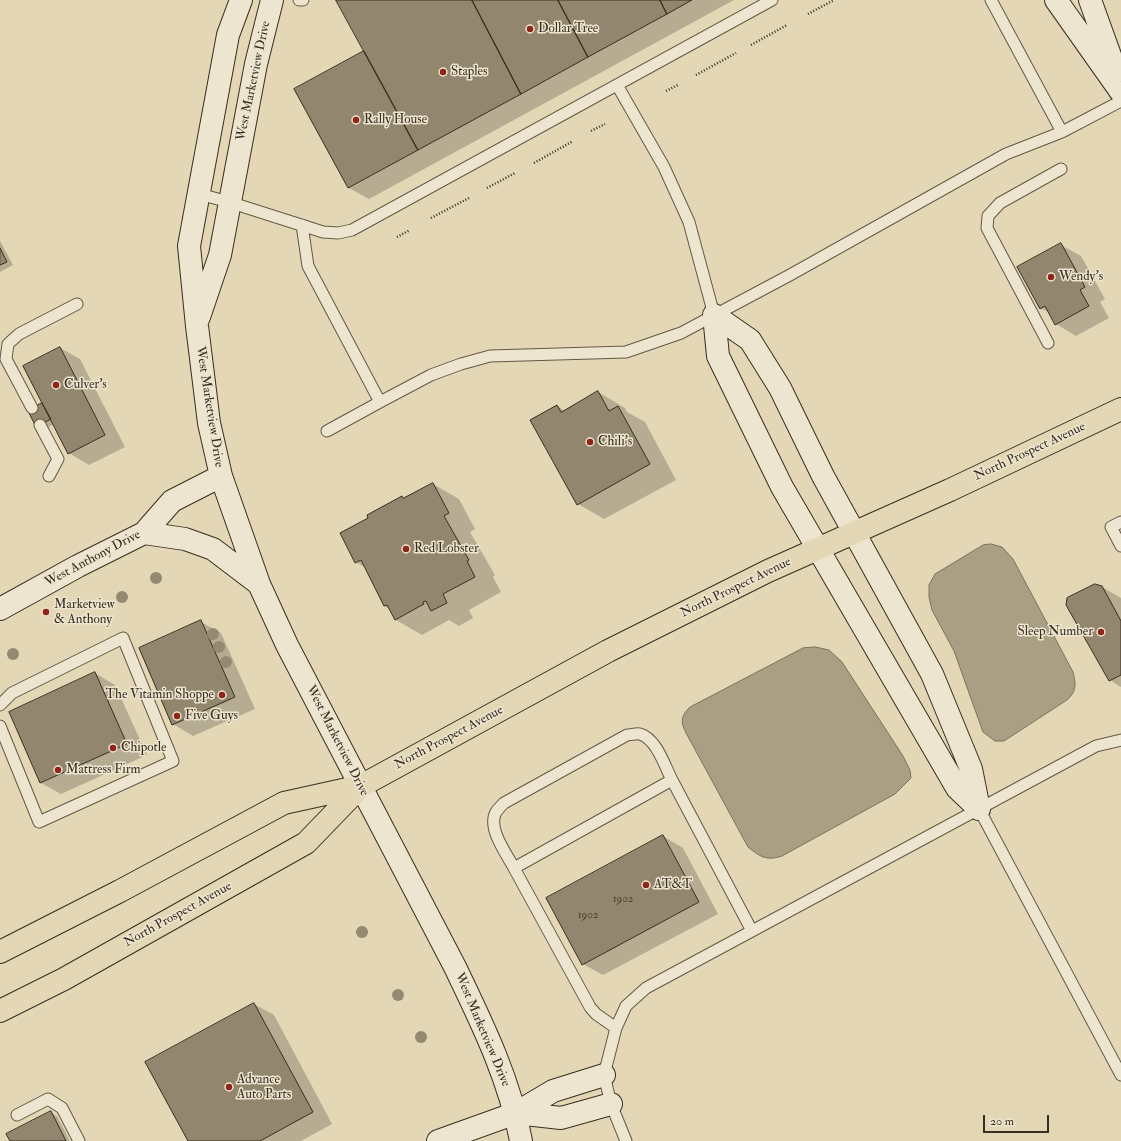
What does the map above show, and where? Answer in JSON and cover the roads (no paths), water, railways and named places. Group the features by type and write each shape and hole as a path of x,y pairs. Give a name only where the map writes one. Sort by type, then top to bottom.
{"main road":[{"name":"North Prospect Avenue","path":"0,952 120,891 284,803 360,786 650,629 768,571 1023,456 1121,409"},
{"name":"North Prospect Avenue","path":"0,1011 64,979 306,843 360,786"}],"street":[{"name":"West Marketview Drive","path":"241,0 228,35 189,246 209,423 221,476 260,584 287,645 476,1010 501,1070 516,1113 521,1141"},
{"name":"West Marketview Drive","path":"197,326 220,255 256,64 272,0"},
{"path":"1056,0 1121,92"},
{"path":"1090,0 1121,86"},
{"path":"714,315 750,340 780,388 823,476 932,674 971,769 979,809"},
{"path":"714,315 718,356 782,486 957,788 979,809"},
{"name":"West Anthony Drive","path":"0,609 78,566 144,533 172,501 221,476"},
{"path":"144,533 186,539 213,549 260,584"},
{"path":"438,1141 516,1113 553,1091 604,1075"},
{"path":"516,1113 561,1118 611,1104"}],"lane":[{"path":"199,194 323,232 352,230 772,0"},
{"path":"990,0 1062,132"},
{"path":"617,85 664,167 690,222 714,315"},
{"path":"326,431 431,375 490,356 626,352 681,333 790,275 999,158 1062,132 1121,101"},
{"path":"1048,343 987,228 988,216 1000,203 1061,169"},
{"path":"302,225 308,266 380,402"},
{"path":"32,408 6,359 8,344 20,334 77,304"},
{"path":"40,425 58,459 50,476"},
{"path":"1121,522 1111,527 1121,546"},
{"path":"0,705 12,693 123,638 173,761 39,822 0,726"},
{"path":"616,1028 590,1008 496,833 493,822 496,812 504,802 627,735 639,734 649,740 655,748 752,931"},
{"path":"626,1141 611,1104 604,1075 616,1028 626,1006 646,988 1096,746 1121,740"},
{"path":"514,868 672,780"},
{"path":"979,809 1121,1075"},
{"path":"17,1116 48,1099 62,1108 79,1141"}],"place":[{"name":"Dollar Tree","path":"530,29"},
{"name":"Staples","path":"443,72"},
{"name":"Rally House","path":"356,120"},
{"name":"Wendy's","path":"1051,277"},
{"name":"Culver's","path":"56,385"},
{"name":"Chili's","path":"590,442"},
{"name":"Red Lobster","path":"406,549"},
{"name":"Marketview & Anthony","path":"46,612"},
{"name":"Sleep Number","path":"1101,632"},
{"name":"The Vitamin Shoppe","path":"222,695"},
{"name":"Five Guys","path":"177,716"},
{"name":"Chipotle","path":"113,748"},
{"name":"Mattress Firm","path":"58,770"},
{"name":"AT&T","path":"646,885"},
{"name":"Advance Auto Parts","path":"229,1087"}]}
